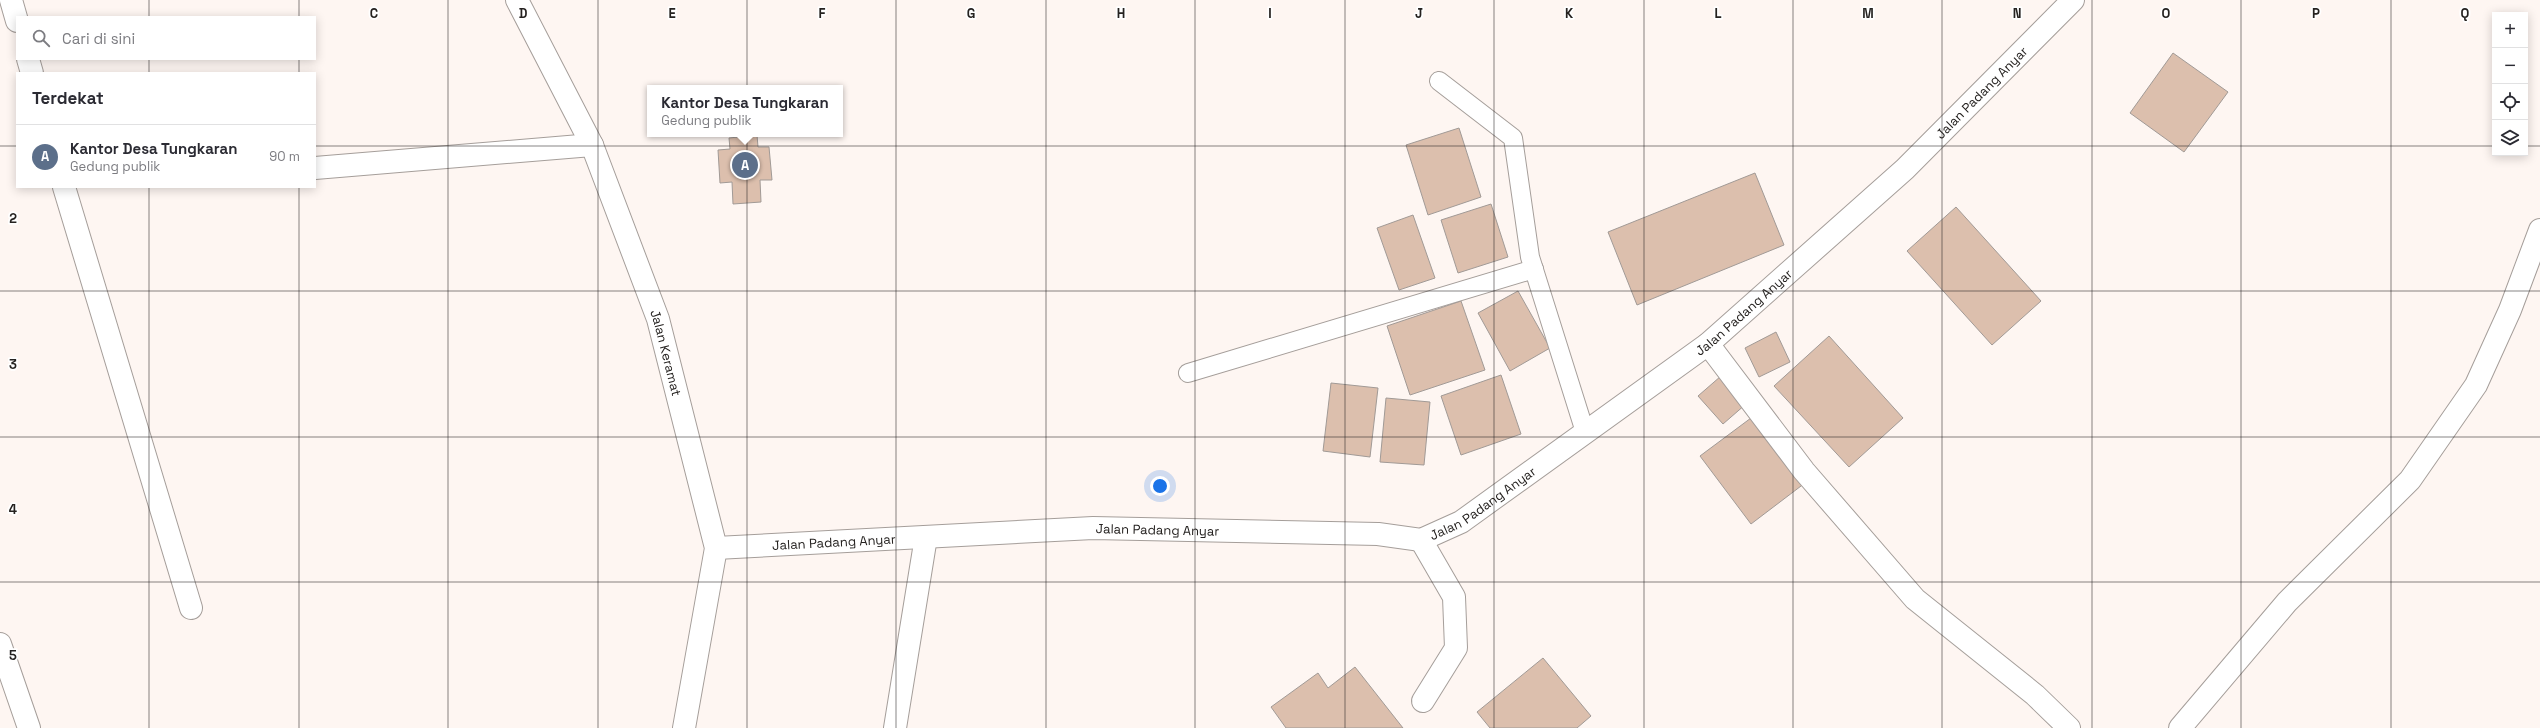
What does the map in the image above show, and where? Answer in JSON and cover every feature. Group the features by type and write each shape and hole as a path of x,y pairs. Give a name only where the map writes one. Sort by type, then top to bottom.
{"street":[{"path":"11,0 16,18"},
{"name":"Jalan Keramat","path":"517,0 592,145 658,319 716,548 684,728"},
{"name":"Jalan Padang Anyar","path":"716,548 1093,528 1378,534 1421,540 1461,522 1708,344 1905,169 2072,0"},
{"path":"28,60 32,72"},
{"path":"316,168 592,145"},
{"path":"64,188 191,608"},
{"path":"2180,728 2287,602 2410,480 2476,385 2510,310 2540,230"},
{"path":"1708,344 1804,471 1915,599 2035,694 2069,728"},
{"path":"895,728 926,537"},
{"path":"1421,540 1454,597 1456,648 1423,702"},
{"path":"0,644 29,728"}],"lane":[{"path":"1438,81 1512,138 1530,257 1585,432"},
{"path":"1188,373 1534,269"}],"building":[{"path":"2173,53 2228,92 2184,152 2130,113"},
{"path":"1459,128 1481,197 1428,215 1406,145"},
{"path":"757,137 758,147 769,147 772,180 760,180 761,202 733,204 732,182 720,183 718,150 730,149 729,138"},
{"path":"1755,173 1784,245 1637,305 1608,232"},
{"path":"1491,204 1508,257 1458,273 1441,220"},
{"path":"1956,207 2041,301 1992,345 1907,251"},
{"path":"1413,215 1435,278 1399,290 1377,228"},
{"path":"1518,291 1550,348 1510,371 1478,313"},
{"path":"1461,301 1485,370 1410,395 1387,326"},
{"path":"1776,332 1790,362 1759,377 1745,348"},
{"path":"1829,336 1903,418 1849,467 1774,386"},
{"path":"1501,375 1521,434 1461,455 1441,396"},
{"path":"1721,376 1746,404 1723,424 1698,396"},
{"path":"1331,383 1378,388 1370,457 1323,451"},
{"path":"1386,398 1430,402 1424,465 1380,462"},
{"path":"1755,415 1805,483 1751,524 1700,456"},
{"path":"1543,658 1591,716 1577,728 1490,728 1477,712"},
{"path":"1355,667 1403,728 1286,728 1271,707 1318,673 1328,688"}],"place":[{"name":"Kantor Desa Tungkaran","path":"745,165"}]}
